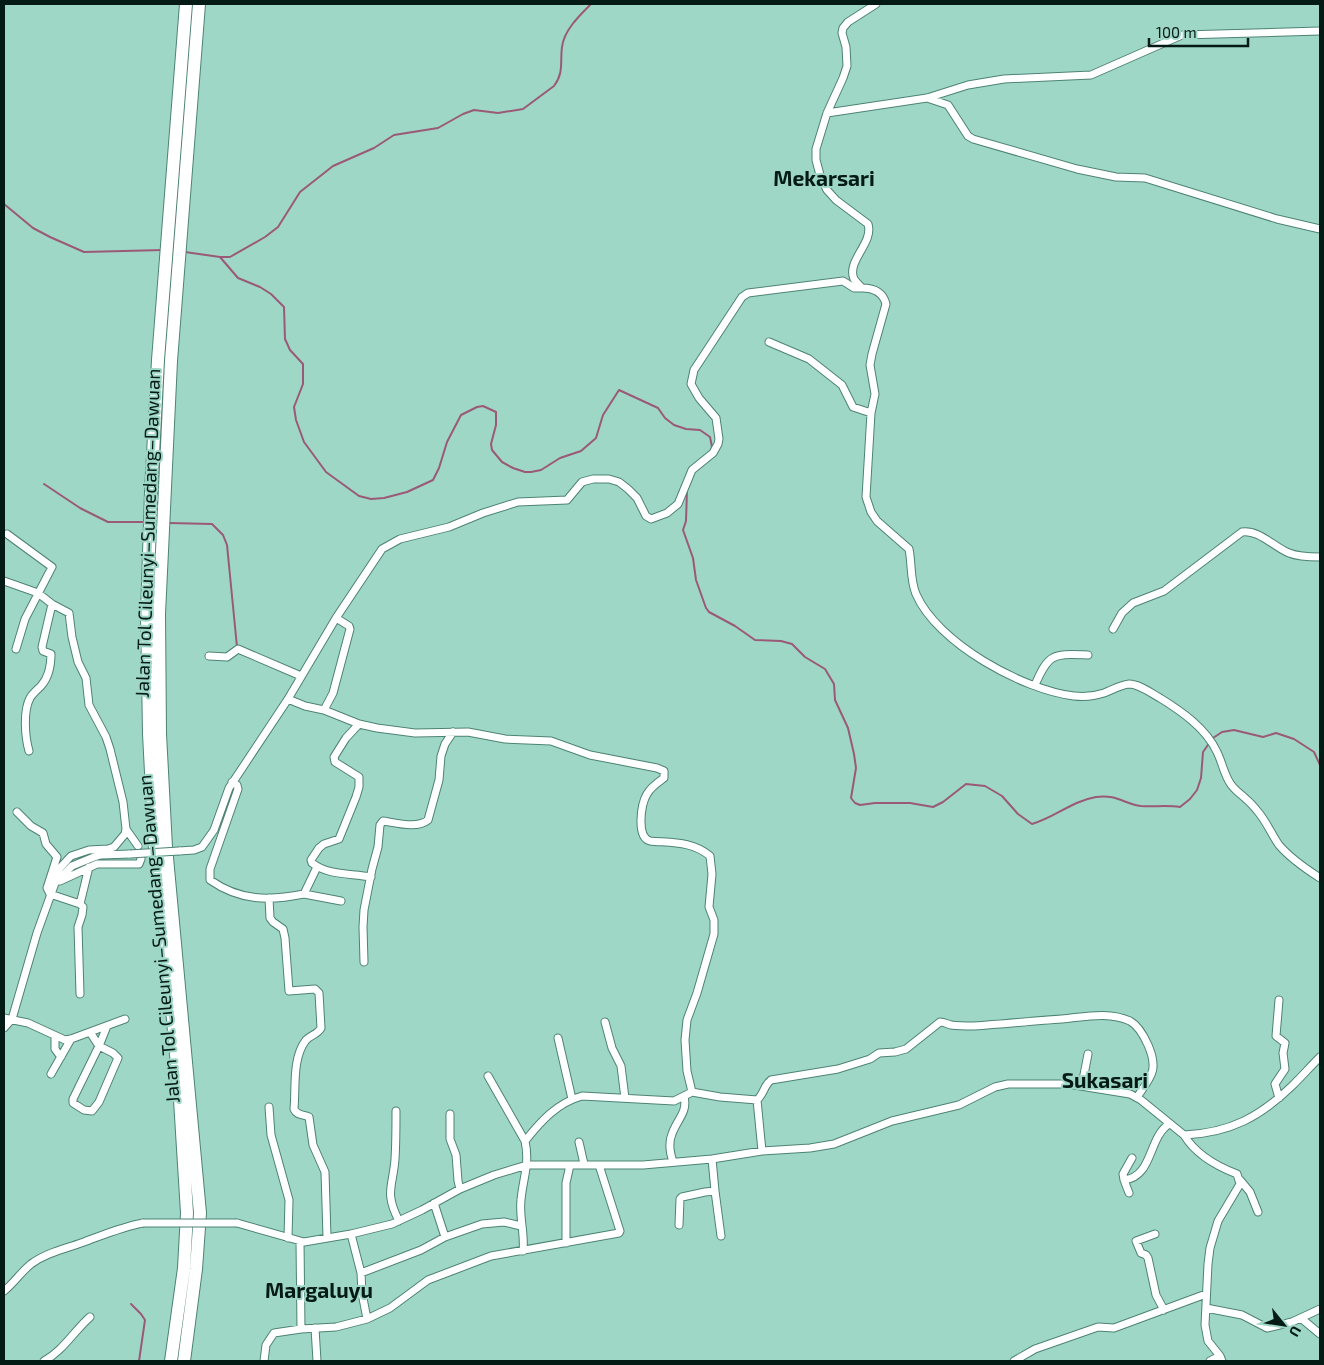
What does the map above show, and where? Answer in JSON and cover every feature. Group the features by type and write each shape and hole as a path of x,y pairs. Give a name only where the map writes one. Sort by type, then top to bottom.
{"highway":[{"name":"Jalan Tol Cileunyi–Sumedang–Dawuan","path":"171,1361 184,1268 187,1213 165,929 156,848 149,734 147,615 158,360 186,4"},
{"name":"Jalan Tol Cileunyi–Sumedang–Dawuan","path":"184,1361 196,1269 200,1213 166,847 160,734 159,614 170,361 199,4"}],"street":[{"path":"862,288 854,279 853,269 860,252 869,238 870,230 868,224 826,190 816,160 816,149 847,66 846,47 842,33 844,28 848,22 876,4"},
{"path":"828,113 927,98 968,85 1004,79 1091,75 1182,35 1320,30"},
{"path":"927,98 948,105 968,136 973,139 1077,169 1116,177 1145,178 1277,219 1320,229"},
{"path":"55,883 72,866 101,855 194,850 202,847 214,830 232,782 288,699 336,618 382,549 400,539 450,527 483,513 518,502 567,500 582,482 593,479 609,479 619,482 637,498 646,516 651,519 667,513 678,504 692,470 713,453 719,439 716,418 699,398 691,384 694,370 742,297 748,292 843,280 854,288 869,288 881,293 886,304 870,365 875,394 871,413 866,497 871,512 877,521 909,549 912,579 920,600 941,627 965,650 992,667 1034,685 1074,696 1098,695 1129,684 1138,686 1163,700 1207,736 1217,752 1230,784 1260,815 1279,845 1298,863 1320,878"},
{"path":"769,342 809,359 842,385 853,406 871,413"},
{"path":"1113,629 1122,613 1133,603 1164,591 1242,532 1252,532 1289,553 1307,557 1320,557"},
{"path":"7,534 52,567 25,619 16,649"},
{"path":"4,581 38,593 52,604 69,613 72,638 78,662 86,678 89,704 110,749 124,810 126,829 125,834 114,847 82,851 71,856 59,869 34,941 12,1019 4,1028"},
{"path":"29,751 26,741 25,712 30,698 45,681 50,666 51,654 43,651 42,647 52,604"},
{"path":"324,710 333,693 350,629 349,626 336,618"},
{"path":"209,656 227,656 238,649 301,676"},
{"path":"1034,685 1042,667 1053,656 1063,654 1088,655"},
{"path":"288,699 305,706 324,710 359,724 377,728 415,733 468,732 505,739 550,741 590,755 657,768 664,772 664,778 652,786 644,800 641,830 643,836 646,840 681,843 706,853 710,856 712,874 709,907 714,920 714,934 687,1020 687,1071 692,1092"},
{"path":"359,724 346,738 334,757 335,762 358,775 359,787 340,838 319,848 311,860 317,867 338,873 371,877"},
{"path":"364,962 363,927 378,847 380,825 383,821 416,825 423,824 428,820 440,780 441,756 445,744 453,732"},
{"path":"232,782 238,787 210,869 210,880 244,897 287,898 304,894 341,901"},
{"path":"17,812 31,826 43,833 46,844 57,857 47,888 50,894 80,904"},
{"path":"219,816 227,819"},
{"path":"126,829 138,846"},
{"path":"55,883 97,864 138,864 141,858"},
{"path":"80,994 78,927 82,915 80,904 82,890 86,885 89,867"},
{"path":"304,894 317,867"},
{"path":"269,898 270,918 282,929 285,938 289,991 315,989 319,993 322,1028 307,1040 296,1059 294,1109 296,1112 309,1117 313,1145 325,1172 327,1237"},
{"path":"1279,1000 1276,1036 1286,1043 1283,1053 1285,1069 1275,1084 1279,1098"},
{"path":"762,1151 758,1100 762,1096 767,1082 838,1068 870,1059 879,1053 906,1049 940,1022 961,1026 976,1026 1097,1015 1116,1017 1132,1022 1144,1036 1153,1056 1154,1068 1152,1076 1137,1097"},
{"path":"4,1018 28,1023 65,1040 125,1019"},
{"path":"605,1022 612,1048 621,1066 625,1098"},
{"path":"90,1032 99,1046 113,1053 118,1058 99,1102 92,1111 84,1110 73,1103 73,1099 99,1046 107,1026"},
{"path":"54,1036 54,1047 61,1057"},
{"path":"558,1038 572,1099"},
{"path":"51,1074 71,1039"},
{"path":"1082,1085 1088,1054"},
{"path":"1184,1136 1219,1131 1234,1126 1252,1116 1279,1098 1320,1057"},
{"path":"488,1076 525,1141 528,1154 520,1200 523,1251"},
{"path":"4,1291 39,1259 66,1247 127,1226 143,1223 237,1223 300,1241 310,1241 350,1234 399,1221 460,1189 494,1175 527,1165 643,1165 712,1159 762,1151 810,1148 834,1144 860,1132 892,1121 959,1105 995,1087 1038,1082 1082,1085 1137,1097 1184,1136 1198,1152 1212,1162 1237,1174 1250,1192 1258,1212"},
{"path":"525,1141 537,1126 559,1106 572,1099 589,1096 674,1100 692,1092 720,1098 758,1100"},
{"path":"673,1162 670,1150 671,1134 683,1113 686,1104 684,1096"},
{"path":"268,1107 271,1135 289,1200 288,1238"},
{"path":"396,1112 395,1162 390,1185 392,1206 399,1221"},
{"path":"450,1114 450,1139 456,1155 460,1189"},
{"path":"1124,1180 1142,1173 1161,1130 1169,1124"},
{"path":"579,1142 584,1164"},
{"path":"1129,1193 1123,1174 1132,1158"},
{"path":"712,1159 721,1236"},
{"path":"566,1243 566,1183 570,1165"},
{"path":"264,1361 266,1345 274,1333 336,1327 367,1319 390,1308 428,1280 492,1256 620,1232 599,1165"},
{"path":"1210,1361 1221,1358 1208,1341 1205,1325 1210,1248 1218,1221 1237,1191 1240,1180"},
{"path":"679,1225 680,1199 682,1197 715,1191"},
{"path":"434,1203 445,1236"},
{"path":"361,1273 421,1250 445,1236 482,1224 504,1222 521,1226"},
{"path":"350,1234 361,1273 362,1293 367,1319"},
{"path":"1155,1234 1136,1241 1141,1253 1148,1258 1156,1294 1164,1310"},
{"path":"300,1241 301,1329"},
{"path":"1014,1361 1035,1349 1098,1327 1114,1328 1206,1294"},
{"path":"1206,1308 1242,1315 1266,1328 1302,1318 1320,1309"},
{"path":"44,1361 59,1352 76,1330 90,1317"},
{"path":"1302,1318 1320,1334"},
{"path":"315,1328 318,1361"}],"waterway":[{"path":"185,252 230,257 265,237 278,227 300,192 333,166 374,148 394,135 438,128 474,110 498,113 523,109 554,86 559,77 563,41 573,23 591,4"},
{"path":"4,204 33,228 84,252 163,250"},
{"path":"220,257 238,278 260,287 271,294 284,307 285,339 290,350 303,364 303,384 294,407 296,420 304,442 326,472 359,496 371,499 384,498 407,492 433,480 447,442 461,415 483,406 496,412 496,425 491,444 492,450 502,462 525,472 541,470 560,458 581,451 596,438 603,415 619,390 658,408 665,418 674,425 686,429 700,430 710,437 712,447 710,452"},
{"path":"44,484 80,508 108,522 144,522"},
{"path":"687,489 686,521 683,530 693,558 696,580 706,608 709,612 735,626 755,640 781,641 792,644 805,657 825,669 834,684 835,700 848,728 854,754 856,768 851,798 855,803 860,805 910,803 933,807 943,802 966,784 985,786 1002,796 1018,814 1032,824 1079,802 1103,796 1141,806 1180,807 1197,790 1201,778 1203,752 1210,742"},
{"path":"169,523 212,524 223,535 227,545 237,647"},
{"path":"1213,738 1222,732 1234,730 1263,737 1276,733 1294,739 1314,752 1320,765"},
{"path":"131,1304 145,1320 139,1361"}],"district":[{"name":"Mekarsari","path":"824,177"},
{"name":"Sukasari","path":"1105,1079"},
{"name":"Margaluyu","path":"319,1289"}]}
